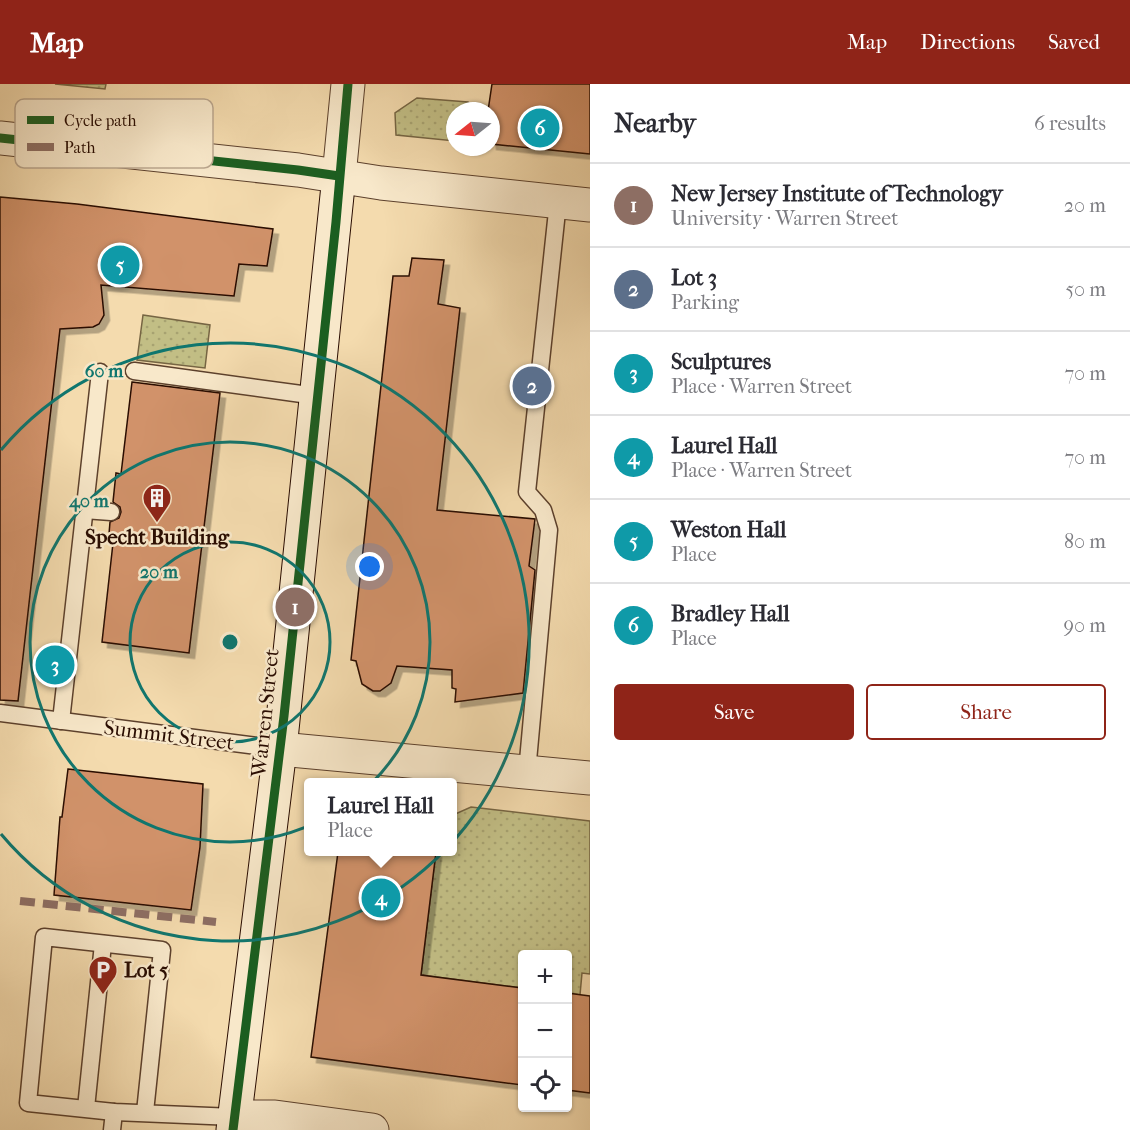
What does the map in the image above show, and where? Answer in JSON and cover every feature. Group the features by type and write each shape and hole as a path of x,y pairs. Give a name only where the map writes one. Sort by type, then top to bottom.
{"street":[{"name":"Warren Street","path":"233,1124 280,749 348,84"},
{"path":"0,138 15,140"},
{"path":"213,161 298,170 381,183 590,205"},
{"name":"Summit Street","path":"280,749 590,778"},
{"path":"233,1124 275,1117 372,1130"}],"lane":[{"path":"526,772 549,530 543,510 527,492 558,202"},
{"path":"134,371 316,396"},
{"path":"61,721 100,372"},
{"path":"84,510 111,512"},
{"name":"Summit Street","path":"0,713 280,749"},
{"path":"145,1112 162,950 44,937 28,1103 114,1112 145,1112 233,1124"},
{"path":"86,1108 103,944"},
{"path":"112,1130 114,1112"}],"shaded area":[{"path":"55,84 106,84 105,89"},
{"path":"417,98 468,102 446,102 446,140 396,135 395,113"},
{"path":"143,315 210,325 205,368 137,360"},
{"path":"471,807 590,821 590,974 582,973 580,995 572,994 572,950 518,950 518,987 421,975 436,856 457,856 457,813"}],"building":[{"path":"492,84 590,84 590,154 500,145 500,102 489,102"},
{"path":"0,197 77,204 273,229 267,266 239,264 234,296 101,285 104,315 99,324 93,327 60,329 18,701 0,700"},
{"path":"412,258 444,260 438,304 460,308 437,510 535,519 529,566 535,570 523,693 455,702 456,689 452,688 452,670 397,666 391,683 380,691 373,691 362,684 356,661 351,660 393,276 409,276"},
{"name":"Specht Building","path":"132,382 220,393 189,653 102,642 114,534 109,534 110,522 119,518 121,512 120,507 113,502 116,473 121,474"},
{"path":"68,769 203,784 200,847 191,910 54,895 60,817 62,817"},
{"path":"337,856 436,856 421,975 518,987 518,1084 311,1057"},
{"path":"572,994 590,996 590,1093 572,1091"}],"marked path":[{"path":"20,901 216,922"}],"cycle path":[{"path":"233,1130 284,716 336,222 348,84"},
{"path":"0,138 15,140"},
{"path":"213,161 339,176"}],"place":[{"name":"Bradley Hall","path":"540,128"},
{"name":"Weston Hall","path":"120,265"},
{"name":"Lot 3","path":"532,386"},
{"name":"Specht Building","path":"157,524"},
{"name":"New Jersey Institute of Technology","path":"295,607"},
{"name":"Sculptures","path":"55,665"},
{"name":"Laurel Hall","path":"381,898"},
{"name":"Lot 5","path":"103,996"}]}
